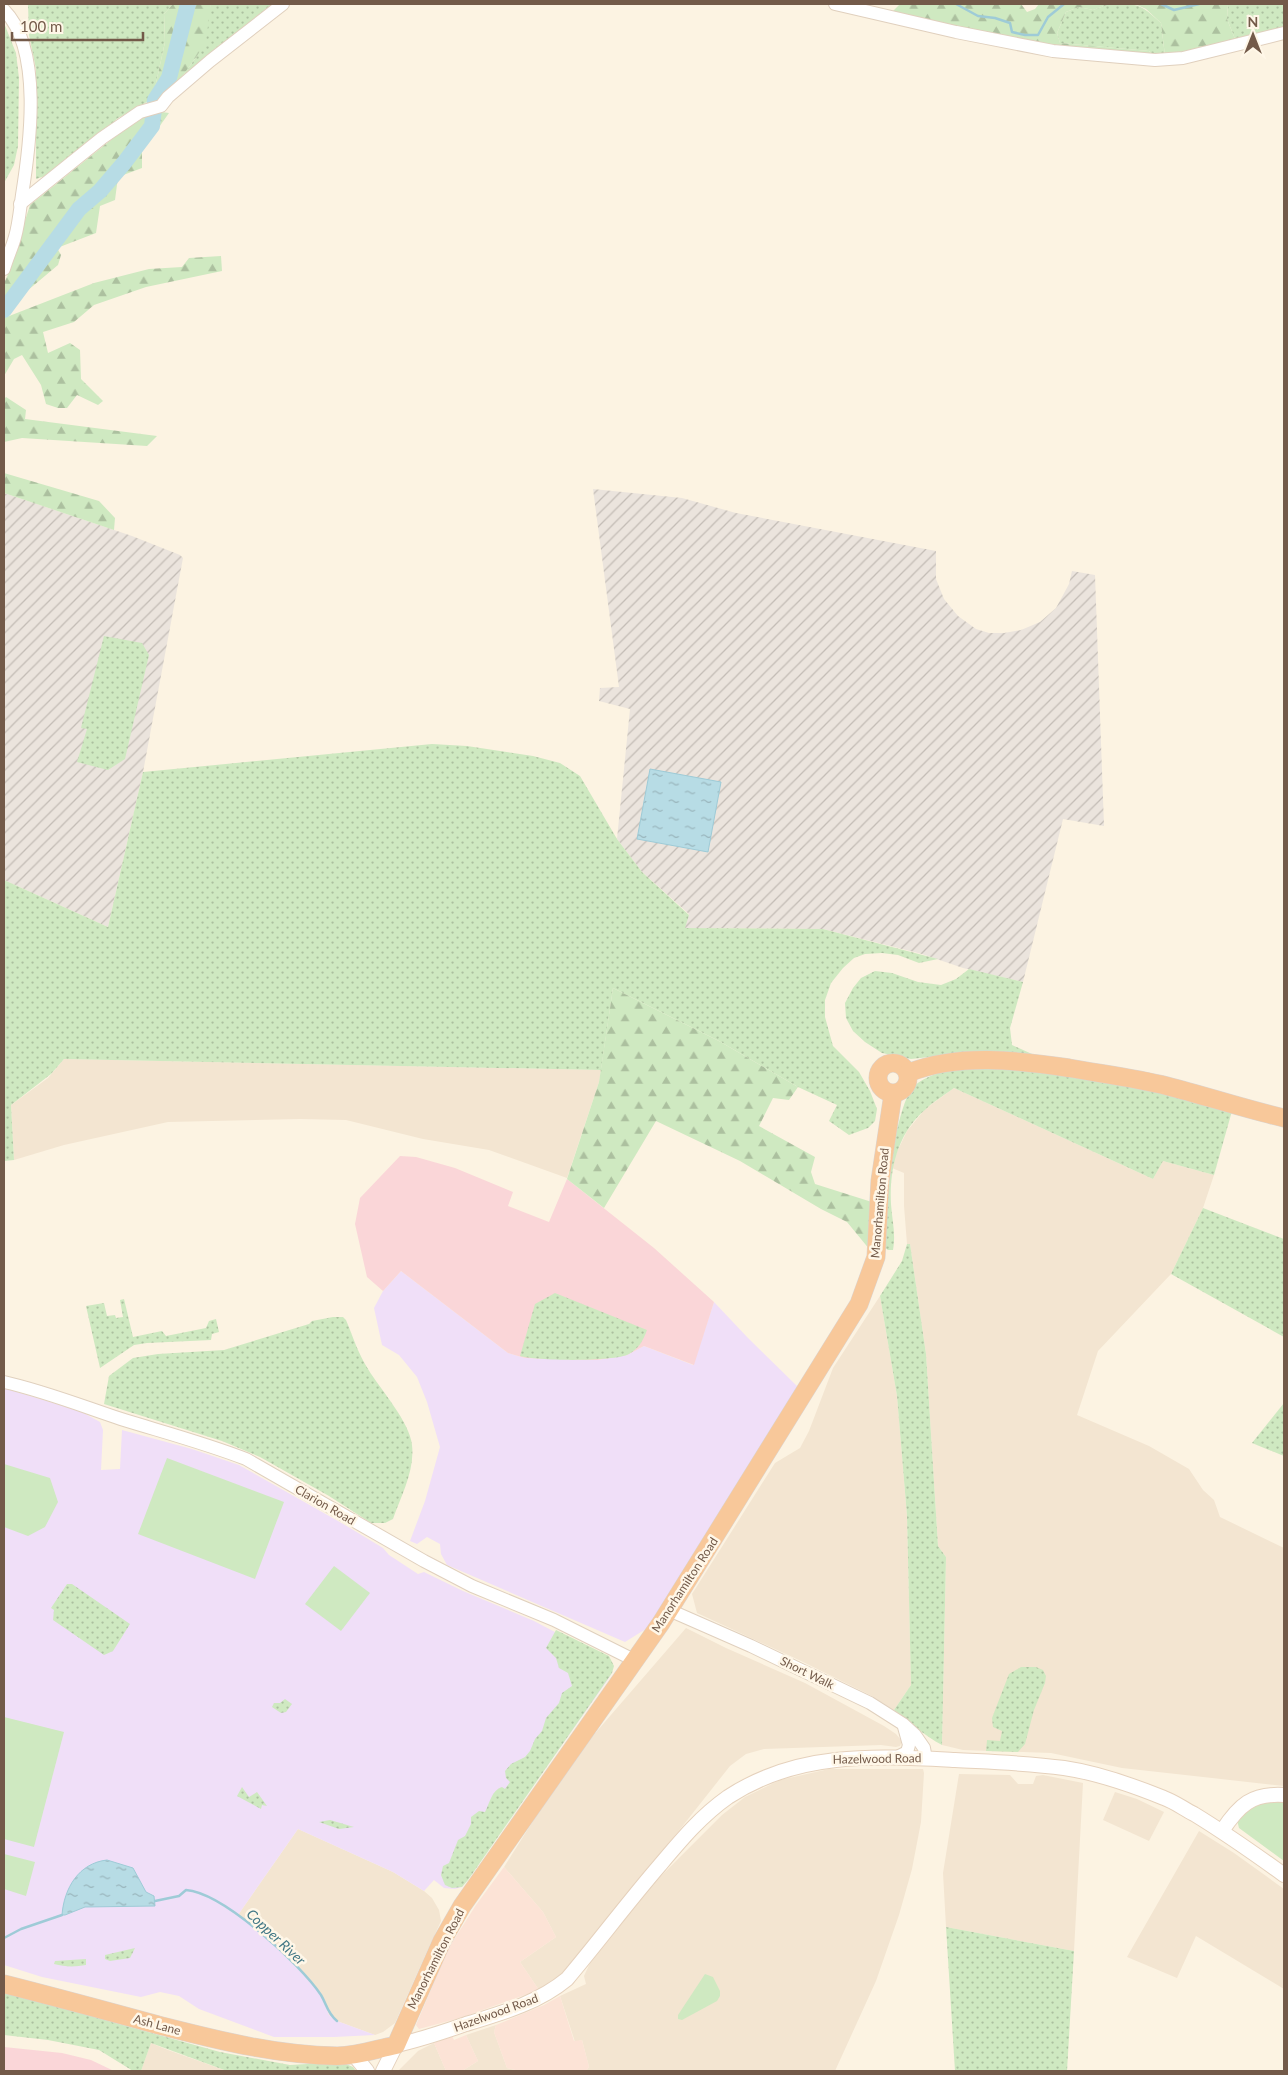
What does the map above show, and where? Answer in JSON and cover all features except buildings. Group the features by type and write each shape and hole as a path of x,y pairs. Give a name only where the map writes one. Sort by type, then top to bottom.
{"highway":[{"path":"908,1073 930,1066 964,1062 1018,1060 1145,1081 1284,1118"},
{"path":"890,1063 903,1066 908,1073 908,1083 903,1091 893,1094 884,1091 878,1082 879,1073 882,1068 890,1063"},
{"name":"Manorhamilton Road","path":"396,2045 440,1947 462,1906 669,1610 787,1423 859,1304 876,1257 880,1181 893,1094"},
{"name":"Ash Lane","path":"4,1984 208,2039 278,2052 354,2055 365,2054 378,2048 396,2045"},
{"name":"Ash Lane","path":"313,2054 337,2048 370,2045 378,2048"}],"main road":[{"name":"Hazelwood Road","path":"396,2045 416,2041 521,2006 557,1987 567,1979 682,1838 706,1814 745,1788 779,1772 806,1764 833,1759 926,1759 1033,1764 1067,1768 1103,1776 1167,1799 1222,1831 1284,1875"},
{"path":"1222,1831 1233,1814 1247,1801 1269,1794 1284,1795"},
{"path":"383,2071 396,2045"},
{"path":"354,2055 367,2071"}],"street":[{"path":"20,204 102,138 140,112 161,106 168,97 210,61 283,4"},
{"path":"835,4 956,32 1053,51 1155,60 1183,58 1284,33"},
{"path":"4,10 9,15 20,36 30,78 30,144 16,235 4,269"},
{"name":"Clarion Road","path":"4,1382 218,1448 246,1459 424,1561 472,1586 554,1620 634,1660"},
{"name":"Short Walk","path":"669,1610 792,1665 870,1703 903,1724 922,1743 926,1759"},
{"path":"895,1758 907,1752 909,1745 908,1736 903,1724"}],"shaded area":[{"path":"593,489 682,498 736,513 936,551 936,579 944,599 958,616 976,629 989,633 1021,630 1040,622 1056,608 1069,584 1072,571 1095,575 1104,826 1063,819 1023,982 963,968 922,954 823,929 684,928 689,914 642,872 617,839 630,709 599,701 600,688 619,687"},
{"path":"4,493 132,536 180,555 183,558 143,772 108,927 4,880"},
{"path":"64,1059 601,1070 599,1082 567,1178 489,1150 423,1139 346,1120 300,1119 168,1122 64,1145 14,1160 11,1105 48,1078"},
{"path":"954,1088 1153,1179 1163,1161 1214,1175 1203,1208 1171,1274 1098,1351 1077,1415 1149,1446 1189,1469 1203,1490 1214,1500 1220,1517 1284,1548 1284,1786 1122,1768 1051,1753 963,1750 942,1745 946,1557 938,1546 926,1354 910,1244 907,1244 904,1173 892,1168 895,1156 907,1131 925,1109"},
{"path":"400,1156 416,1157 455,1168 513,1192 508,1206 549,1222 567,1179 654,1248 714,1302 694,1365 644,1346 627,1355 597,1360 525,1358 508,1353 401,1271 383,1291 367,1277 355,1224 360,1198"},
{"path":"401,1271 508,1353 525,1358 597,1360 627,1355 644,1346 693,1365 714,1302 799,1388 649,1627 625,1642 447,1565 441,1554 440,1544 427,1537 417,1544 410,1541 425,1501 440,1447 427,1402 417,1377 399,1355 382,1345 374,1308 383,1291"},
{"path":"880,1296 897,1396 907,1516 911,1685 894,1710 870,1695 801,1661 697,1613 692,1594 775,1463 800,1448 809,1431 833,1368"},
{"path":"4,1388 80,1411 100,1422 103,1430 101,1470 120,1469 122,1430 192,1449 239,1465 383,1548 389,1555 418,1574 424,1572 534,1621 612,1662 612,1673 607,1681 462,1887 455,1889 444,1888 434,1880 424,1891 393,1872 298,1829 238,1915 253,1925 301,1972 322,1996 329,2015 337,2021 375,2035 274,2037 199,2009 179,1996 160,1992 141,1997 42,1977 4,1965"},
{"path":"686,1628 805,1683 884,1726 896,1734 902,1741 900,1746 764,1749 746,1754 730,1766 559,1977 539,1990 520,1962 556,1937 543,1912 504,1867 538,1813 585,1745"},
{"path":"829,1769 923,1769 924,1773 921,1822 912,1869 899,1915 876,1981 835,2071 586,2071 589,2067 582,2040 575,2042 560,1996 586,1984 584,1976 590,1963 616,1930 656,1881 722,1815 745,1797 780,1780"},
{"path":"959,1774 1010,1775 1018,1784 1033,1784 1036,1776 1043,1775 1083,1783 1074,1951 946,1927 943,1873"},
{"path":"1115,1792 1137,1799 1164,1812 1149,1841 1103,1820"},
{"path":"298,1829 393,1872 424,1891 432,1898 439,1910 441,1921 395,2023 383,2032 375,2035 337,2021 329,2015 322,1996 301,1972 278,1949 238,1915"},
{"path":"1199,1831 1234,1853 1284,1889 1284,1989 1196,1936 1177,1978 1127,1957"},
{"path":"504,1867 543,1912 556,1937 520,1962 539,1990 460,2018 419,2029 416,2025 448,1949 476,1905"},
{"path":"560,1996 574,2041 582,2040 589,2067 586,2071 519,2071 507,2068 494,2032 496,2025 544,2005"},
{"path":"496,2025 494,2032 507,2068 519,2071 462,2071 478,2061 466,2035"},
{"path":"466,2035 478,2061 462,2071 446,2071 434,2043 452,2036 454,2040"},
{"path":"151,2043 168,2050 227,2071 141,2071"},
{"path":"434,2043 446,2071 398,2071 418,2051"},
{"path":"4,2047 62,2053 91,2060 114,2071 4,2071"}],"green space":[{"path":"28,4 173,4 164,14 165,42 153,97 140,107 118,118 95,139 45,176 36,179 36,69 29,35"},
{"path":"173,4 211,4 206,40 181,78 153,97 165,42 164,14"},
{"path":"211,4 273,4 181,78 197,56"},
{"path":"900,4 1021,4 1027,12 1035,9 1039,4 1110,4 1093,10 1079,7 1066,12 1057,33 1060,43 1149,51 1155,56 1052,46 891,13"},
{"path":"1110,4 1138,6 1161,23 1165,56 1155,56 1149,51 1060,43 1057,33 1066,12 1079,7 1093,10"},
{"path":"1135,4 1228,4 1227,19 1235,39 1181,54 1165,56 1161,23 1146,9"},
{"path":"1228,4 1284,4 1284,27 1235,39 1227,19"},
{"path":"4,23 16,53 19,78 18,146 14,165 4,183"},
{"path":"162,112 169,113 142,151 142,168 118,177 115,200 100,206 96,233 57,248 61,255 58,265 27,291 4,315 4,283 30,205 132,123 141,118"},
{"path":"221,256 222,271 146,287 94,305 74,322 43,332 48,353 70,343 80,350 81,379 103,401 98,405 77,395 67,408 58,408 46,404 41,385 22,355 14,359 4,376 4,318 94,283 149,269 182,267 189,258"},
{"path":"6,397 26,410 25,419 157,436 147,446 22,438 4,442 4,399"},
{"path":"4,473 99,501 115,518 114,530 4,493"},
{"path":"104,636 142,643 149,655 125,759 108,770 77,762 87,729 81,728"},
{"path":"432,744 467,746 533,756 560,763 580,776 617,839 642,872 689,915 685,928 823,929 938,959 919,963 898,955 882,953 865,954 854,958 831,983 825,1000 825,1017 833,1046 859,1072 870,1091 877,1109 875,1121 868,1128 849,1135 829,1121 837,1105 798,1087 719,1041 613,988 601,1070 64,1059 51,1074 11,1105 14,1160 4,1161 4,880 108,927 143,772"},
{"path":"969,969 1023,982 1010,1028 1012,1045 1043,1059 984,1051 911,1059 882,1053 865,1042 853,1031 846,1018 845,1003 853,988 861,978 875,971 892,973 918,982 941,985 956,979"},
{"path":"613,988 719,1041 798,1087 789,1100 773,1098 759,1126 815,1157 811,1172 815,1184 875,1203 870,1250 847,1222 821,1209 740,1161 656,1121 604,1208 567,1179 599,1082"},
{"path":"1001,1066 1124,1084 1232,1111 1214,1175 1163,1161 1153,1179 954,1088 932,1103 916,1118 908,1129 897,1152 891,1191 894,1244 893,1250 888,1250 882,1246 887,1181 897,1131 909,1093 923,1079 944,1071"},
{"path":"1203,1208 1284,1239 1284,1337 1171,1274"},
{"path":"907,1244 910,1244 926,1354 938,1546 946,1557 942,1745 894,1710 911,1685 907,1516 897,1396 880,1296 902,1261"},
{"path":"555,1293 647,1330 642,1341 629,1354 621,1357 558,1360 520,1356 535,1304"},
{"path":"124,1299 133,1337 162,1331 166,1336 206,1328 209,1321 216,1319 219,1332 212,1334 211,1340 134,1345 100,1368 86,1306 104,1303 107,1316 123,1317 120,1300"},
{"path":"343,1317 346,1320 364,1363 394,1406 410,1436 412,1455 409,1474 393,1519 385,1523 371,1523 329,1496 260,1457 222,1441 104,1404 109,1376 133,1358 158,1354 224,1350 309,1324 312,1321"},
{"path":"1284,1403 1284,1456 1252,1443"},
{"path":"167,1458 284,1502 255,1579 138,1534"},
{"path":"4,1464 50,1478 58,1502 45,1527 28,1536 4,1527"},
{"path":"334,1566 370,1593 341,1631 305,1604"},
{"path":"67,1584 72,1584 130,1624 113,1651 104,1655 53,1620 54,1610 51,1608"},
{"path":"556,1630 609,1656 614,1666 612,1673 468,1880 462,1887 452,1888 445,1885 441,1875 443,1866 449,1863 458,1840 465,1836 471,1824 471,1817 479,1811 485,1812 495,1791 502,1787 505,1789 510,1782 506,1778 505,1771 511,1764 525,1757 530,1751 535,1739 542,1731 546,1718 559,1703 562,1693 572,1686 568,1673 559,1668 556,1658 546,1648"},
{"path":"1021,1667 1036,1667 1043,1670 1046,1676 1025,1744 1018,1752 986,1751 987,1740 1000,1741 1002,1731 993,1727 992,1718 1009,1674"},
{"path":"285,1699 292,1704 286,1712 281,1713 272,1707 274,1703 280,1703"},
{"path":"4,1717 64,1732 34,1847 4,1839"},
{"path":"242,1787 249,1797 257,1792 267,1806 262,1805 261,1809 237,1796"},
{"path":"1266,1801 1284,1802 1284,1861 1239,1828 1237,1820 1243,1814"},
{"path":"330,1820 354,1827 339,1829 319,1822"},
{"path":"4,1854 35,1862 26,1896 4,1889"},
{"path":"946,1927 1074,1951 1067,2071 955,2071"},
{"path":"135,1948 130,1958 110,1961 105,1959 105,1955"},
{"path":"86,1959 86,1965 82,1966 54,1964 55,1961"},
{"path":"705,1974 713,1977 720,1991 717,2001 682,2020 678,2019 678,2015"},
{"path":"4,1992 220,2052 290,2065 341,2062 353,2067 356,2071 227,2071 151,2043 141,2071 133,2071 99,2050 48,2040 4,2035"}],"water":[{"path":"650,769 721,782 708,852 637,839"},
{"path":"107,1860 133,1868 146,1892 154,1896 155,1906 85,1907 62,1915 66,1895 75,1879 88,1866"}],"waterway":[{"path":"4,310 79,209 100,191 152,126 155,100 169,78 188,4"},
{"path":"956,4 978,16 995,18 1010,23 1012,32 1025,35 1038,35 1048,17 1064,4"},
{"path":"1161,4 1174,10 1199,4"},
{"name":"Copper River","path":"155,1901 179,1896 186,1890 202,1894 240,1916 279,1949 311,1982 321,1995 329,2012 337,2021"},
{"name":"Copper River","path":"4,1938 21,1929 62,1915"}]}
